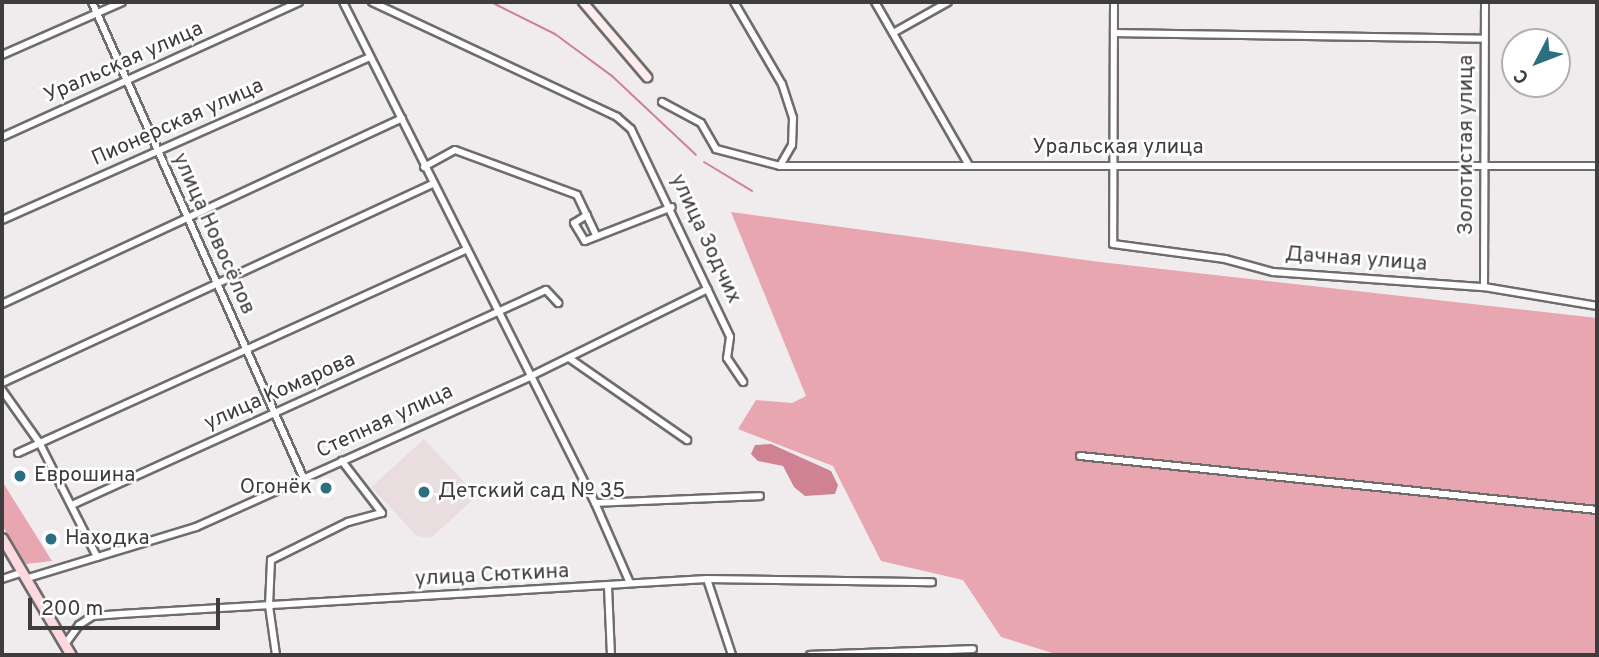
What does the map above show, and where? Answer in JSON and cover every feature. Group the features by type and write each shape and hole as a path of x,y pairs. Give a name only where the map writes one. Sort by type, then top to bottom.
{"main road":[{"path":"2,538 71,655"}],"street":[{"name":"улица Новосёлов","path":"92,2 304,479"},
{"path":"2,55 122,2"},
{"name":"Уральская улица","path":"2,137 299,2"},
{"path":"343,2 368,58 402,118 501,312 529,377 595,503 630,583"},
{"name":"улица Зодчих","path":"372,2 617,117 631,129 672,207 730,337 727,358 743,382"},
{"path":"583,2 647,77"},
{"path":"734,2 782,84 793,118 792,145 780,166"},
{"path":"875,2 968,164"},
{"path":"892,33 948,2"},
{"path":"1111,166 1114,2"},
{"name":"Золотистая улица","path":"1484,287 1485,2"},
{"path":"1114,33 1484,39"},
{"name":"Пионерская улица","path":"2,220 368,58"},
{"name":"Уральская улица","path":"662,102 701,123 716,149 780,166 1597,166"},
{"path":"2,304 402,118"},
{"path":"425,167 455,150 578,195 596,235"},
{"name":"Дачная улица","path":"1111,166 1113,244 1225,259 1273,272 1484,287 1597,306"},
{"path":"2,383 433,183"},
{"path":"587,215 574,222 585,241 672,207"},
{"path":"18,453 467,248"},
{"name":"Степная улица","path":"25,575 97,557 196,527 529,377 708,289"},
{"name":"улица Комарова","path":"74,504 546,290 558,303"},
{"path":"569,358 687,440"},
{"path":"2,390 39,442 74,504 97,557"},
{"path":"1080,456 1597,510"},
{"path":"276,655 269,606 271,559 348,522 382,513 342,461"},
{"path":"595,503 760,496"},
{"path":"2,579 25,575"},
{"path":"707,579 732,655"},
{"name":"улица Сюткина","path":"66,643 79,625 93,616 707,579 932,582"},
{"path":"608,587 611,655"},
{"path":"810,655 972,649"}],"shaded area":[{"path":"731,212 1100,262 1597,318 1597,655 1059,655 1001,637 963,580 881,561 833,466 738,429 756,400 792,403 806,396"},
{"name":"Детский сад № 35","path":"424,439 477,496 431,538 417,536 371,487"},
{"path":"771,444 831,471 838,485 835,494 805,496 794,487 783,466 758,461 751,454 755,445"},
{"path":"2,481 52,561 26,564 2,525"}],"waterway":[{"path":"491,2 555,34 612,76 696,155"},
{"path":"704,162 752,191"}],"place":[{"name":"Еврошина","path":"20,476"},
{"name":"Огонёк","path":"326,488"},
{"name":"Детский сад № 35","path":"424,492"},
{"name":"Находка","path":"51,539"}]}
